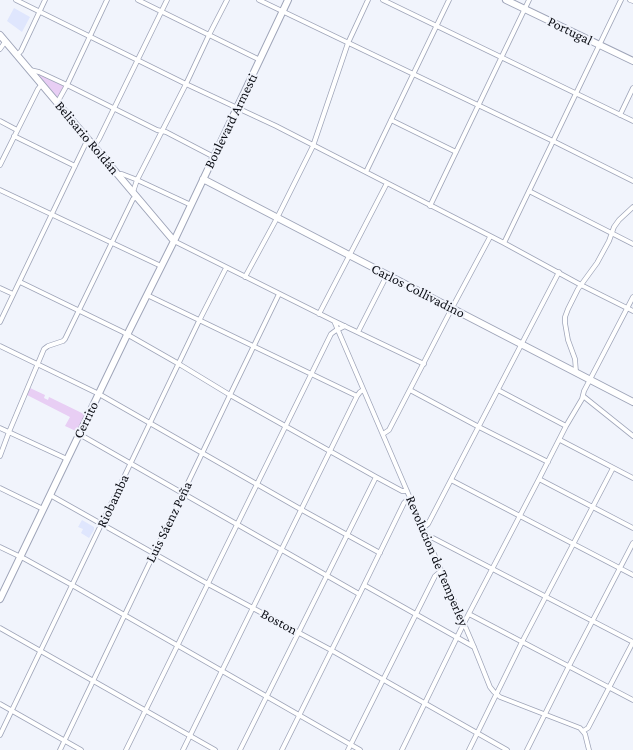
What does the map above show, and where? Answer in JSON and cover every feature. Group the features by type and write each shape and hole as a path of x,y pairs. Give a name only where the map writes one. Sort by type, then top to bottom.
{"street":[{"path":"16,0 366,172 633,311"},
{"path":"17,55 21,51 46,0"},
{"path":"57,103 67,86 107,0"},
{"path":"138,0 260,60"},
{"path":"94,146 167,0"},
{"path":"0,456 46,347 65,339 133,199 137,180 227,0"},
{"path":"259,0 633,181"},
{"name":"Boulevard Armesti","path":"174,241 288,0"},
{"path":"245,277 277,218 313,146 348,43 368,0"},
{"path":"383,0 633,121"},
{"path":"366,172 449,0"},
{"name":"Portugal","path":"506,0 633,61"},
{"path":"430,206 529,0"},
{"path":"504,244 621,0"},
{"name":"Belisario Roldán","path":"0,35 174,241"},
{"path":"0,50 6,42"},
{"path":"30,70 39,72 166,132 214,157"},
{"path":"0,165 38,88 42,84"},
{"path":"620,115 633,88"},
{"path":"391,120 456,152"},
{"path":"0,121 17,130"},
{"path":"14,136 75,166"},
{"path":"0,322 75,166 89,141"},
{"path":"117,174 122,174 137,180 191,205"},
{"name":"Carlos Collivadino","path":"203,179 633,402"},
{"path":"319,314 387,183"},
{"path":"0,190 161,266"},
{"path":"530,191 633,244"},
{"path":"576,372 575,359 568,340 565,320 570,304 581,285 597,263 609,241 614,227 633,207"},
{"path":"383,434 389,430 490,236"},
{"path":"174,241 319,314 424,364"},
{"name":"Cerrito","path":"0,599 127,334 174,241"},
{"name":"Riobamba","path":"0,735 226,268"},
{"path":"423,528 428,524 559,272"},
{"path":"358,332 387,275"},
{"path":"20,282 127,334 330,452 402,491 407,491"},
{"path":"0,288 13,294"},
{"name":"Luis Sáenz Peña","path":"60,750 279,294"},
{"path":"147,296 357,396"},
{"path":"402,750 464,623 633,297"},
{"name":"Revolucion de Temperley","path":"334,321 490,687 497,695"},
{"path":"126,750 331,334 345,326"},
{"path":"0,346 99,394 380,553"},
{"path":"184,750 357,396 363,390"},
{"path":"410,390 548,462"},
{"path":"498,390 566,426"},
{"path":"583,396 633,436"},
{"path":"0,428 67,459"},
{"path":"80,434 326,576 360,594"},
{"path":"560,440 633,478"},
{"path":"469,750 522,642 613,468"},
{"path":"240,750 376,477"},
{"path":"539,479 633,528"},
{"path":"451,480 633,575"},
{"path":"0,488 43,509"},
{"name":"Boston","path":"50,495 153,554 331,650 507,750"},
{"path":"282,750 405,501 410,499"},
{"path":"427,537 433,538 633,642 588,728 583,731"},
{"path":"527,750 633,543"},
{"path":"0,546 178,645 360,750"},
{"path":"348,750 435,576 441,571"},
{"path":"364,585 474,647"},
{"path":"469,614 633,700"},
{"path":"0,628 215,750"},
{"path":"497,695 580,728 585,734 589,750"},
{"path":"0,704 81,750"}],"shaded area":[{"path":"14,8 30,17 22,32 7,21"},
{"path":"30,70 67,85 57,103"},
{"path":"30,388 45,395 44,398 48,400 49,397 86,415 78,432 65,426 70,417 27,395"},
{"path":"82,520 94,527 94,530 89,538 81,533 83,529 78,527"}]}
